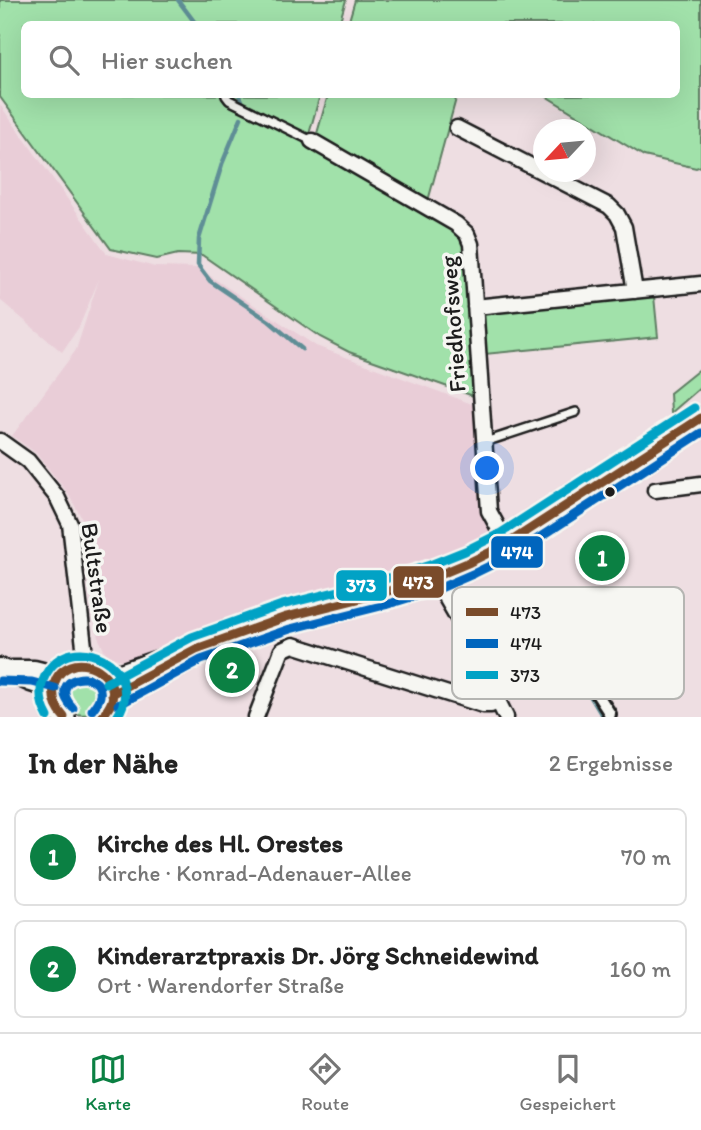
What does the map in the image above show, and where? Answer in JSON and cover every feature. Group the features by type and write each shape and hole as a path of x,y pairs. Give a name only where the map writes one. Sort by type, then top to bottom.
{"main road":[{"path":"110,686 196,649 286,617 382,593 434,577 470,562 507,544 701,418"},
{"path":"60,716 52,697 55,683 68,668 86,664 95,667 110,686 109,708 102,717"}],"street":[{"path":"457,128 609,206 624,227 635,291"},
{"name":"Friedhofsweg","path":"312,141 456,224 467,234 471,244 489,511 507,544"},
{"path":"475,307 701,284"},
{"name":"Bultstraße","path":"0,441 29,461 57,497 69,524 86,664"},
{"path":"655,490 701,484"},
{"path":"434,577 452,608"},
{"path":"256,717 282,650 293,645 452,695"},
{"path":"4,669 34,670 55,683"},
{"path":"464,699 483,705 498,702"},
{"path":"498,699 506,717"},
{"path":"600,699 610,714 609,717"}],"lane":[{"path":"228,98 312,141"},
{"path":"485,442 576,412"}],"shaded area":[{"path":"0,105 107,254 155,267 198,268 316,346 480,407 481,507 494,541 404,577 253,613 127,661 114,658 105,652 99,639 84,522 67,492 36,453 12,436 76,350 99,279 79,327 62,352 0,300"}],"green space":[{"path":"0,0 346,0 340,21 21,21 21,98 319,98 306,145 366,176 453,228 466,246 479,398 349,352 320,337 202,255 178,254 157,259 111,249 0,97"},
{"path":"355,0 701,0 701,166 696,168 644,156 596,127 596,119 583,119 549,98 680,98 680,21 349,21"},
{"path":"327,98 456,98 428,201 316,137"},
{"path":"654,296 658,337 485,354 481,313"},
{"path":"701,368 701,387 671,413 670,393"},
{"path":"74,674 94,675 105,693 98,710 91,714 82,715 66,709 62,689"}],"waterway":[{"path":"178,0 194,21"},
{"path":"241,118 222,164 199,239 198,265 210,281 269,321 302,349"},
{"path":"592,699 603,717"}],"transit line":[{"name":"373","path":"106,683 192,637 282,605 379,581 465,551 501,533 694,408"},
{"name":"473","path":"112,694 196,649 286,617 434,577 470,562 507,544 701,418"},
{"name":"474","path":"118,705 201,660 290,629 438,589 475,573 514,554 701,433"},
{"name":"373","path":"48,717 43,707 41,686 57,661 72,654 88,654 103,659 115,669 123,683 124,699 117,717"},
{"name":"473","path":"64,717 54,697 55,682 64,670 79,664 95,668 108,679 113,694 102,717"},
{"name":"474","path":"73,708 66,697 65,688 70,682 86,678 99,687 100,696 92,710"},
{"name":"474","path":"0,681 32,682 55,688"}],"place":[{"name":"Kirche des Hl. Orestes","path":"602,558"},
{"name":"Kinderarztpraxis Dr. Jörg Schneidewind","path":"232,670"}]}
